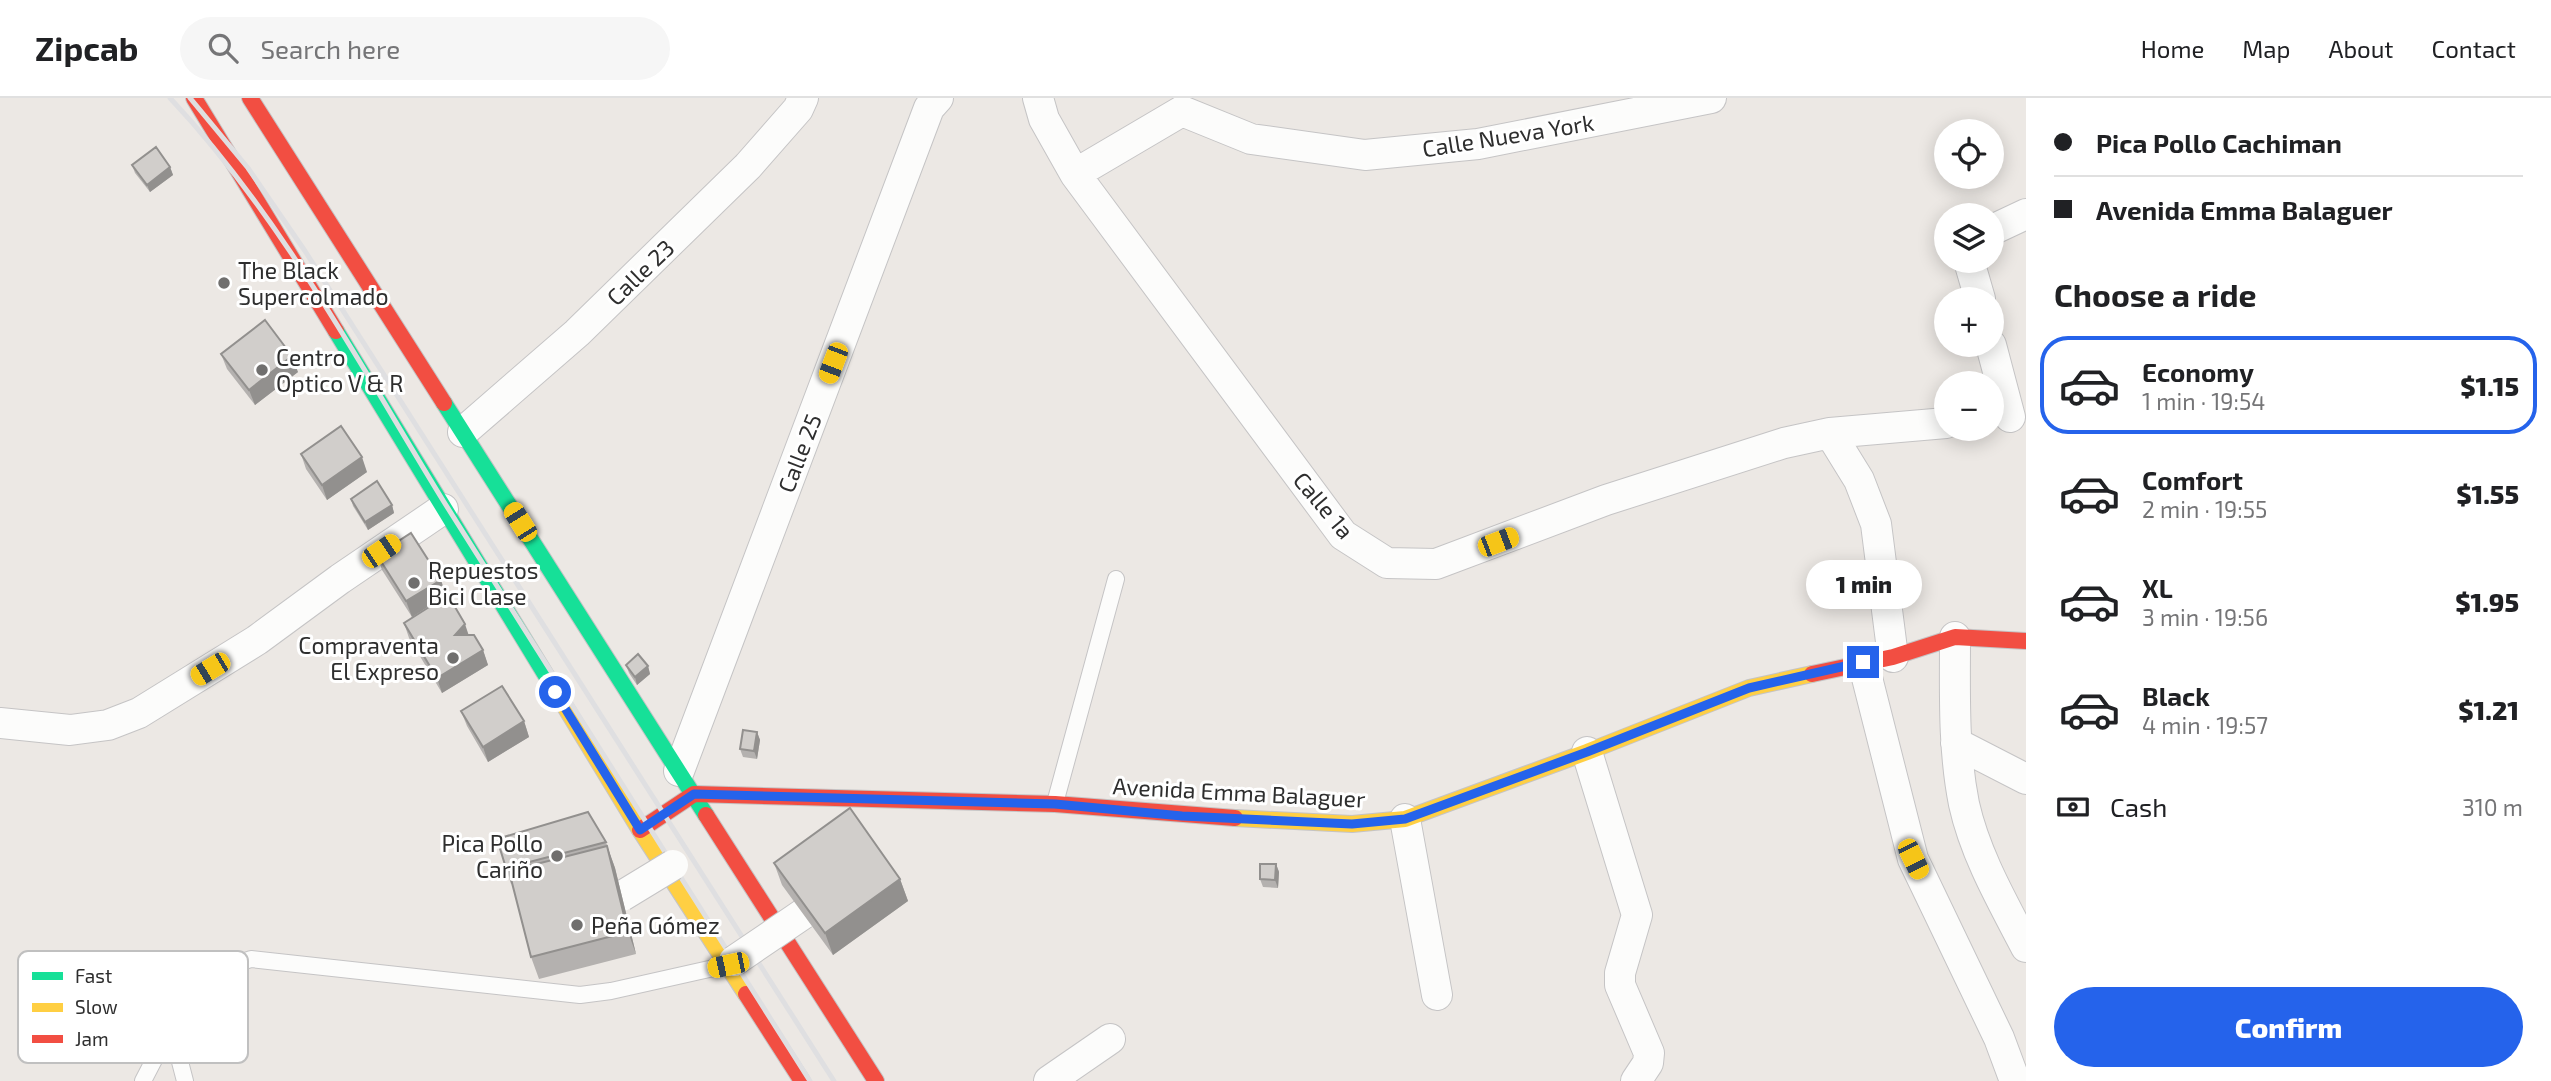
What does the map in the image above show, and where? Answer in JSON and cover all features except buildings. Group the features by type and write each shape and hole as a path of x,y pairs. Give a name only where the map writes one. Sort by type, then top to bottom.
{"main road":[{"path":"194,98 640,830 731,963 802,1081"},
{"path":"250,98 876,1081"},
{"name":"Avenida Emma Balaguer","path":"687,783 1055,804 1182,816 1352,824 1405,819 1587,752 1749,688 1893,657 1955,637 2026,641"},
{"path":"640,830 687,783"}],"street":[{"name":"Calle 23","path":"463,432 577,333 739,176 798,109 803,98"},
{"name":"Calle 25","path":"687,783 929,108 938,98"},
{"name":"Calle 1a","path":"1038,98 1044,120 1075,174 1343,535 1387,563 1436,564 1606,500 1784,443 1830,433 1934,424"},
{"name":"Calle Nueva York","path":"1075,174 1182,111 1251,139 1365,155 1478,144 1711,98"},
{"path":"2004,224 2026,214"},
{"path":"1994,357 2009,417"},
{"path":"1830,433 1859,480 1876,524 1893,657"},
{"path":"0,723 70,730 108,725 139,713 257,640 443,509"},
{"path":"1955,637 1955,743 1965,806 1989,875 2026,947"},
{"path":"1863,662 1913,859 1998,1038 2015,1081"},
{"path":"1955,743 2026,779"},
{"path":"1587,752 1637,915 1619,985 1649,1053 1648,1063 1636,1081"},
{"path":"1405,819 1437,995"},
{"path":"622,896 673,865"},
{"path":"731,963 803,914"},
{"path":"1049,1081 1110,1040"}],"lane":[{"path":"1055,804 1116,579"},
{"path":"248,960 580,995 611,991 731,963"},
{"path":"143,1081 152,1063"},
{"path":"180,1063 185,1081"}],"railway":[{"path":"170,98 248,192 317,293 444,502 810,1081"},
{"path":"190,98 248,168 305,251 834,1081"}],"traffic: fast":[{"path":"336,331 561,700"},
{"path":"444,403 706,815"}],"traffic: slow":[{"path":"1235,818 1352,824 1405,819 1587,752 1749,688 1812,674"},
{"path":"561,700 640,830 746,994"}],"traffic: jam":[{"path":"194,98 336,331"},
{"path":"250,98 444,403"},
{"path":"1812,674 1893,657 1955,637 2026,641"},
{"path":"640,830 694,794 1055,804 1235,818"},
{"path":"706,815 876,1081"},
{"path":"746,994 802,1081"}],"place":[{"name":"The Black Supercolmado","path":"224,283"},
{"name":"Centro Optico V & R","path":"262,370"},
{"name":"Repuestos Bici Clase","path":"414,583"},
{"name":"Compraventa El Expreso","path":"453,658"},
{"name":"Pica Pollo Cariño","path":"557,856"},
{"name":"Peña Gómez","path":"577,925"}],"route":[{"path":"555,692 640,830 694,794 1055,804 1182,816 1352,824 1405,819 1587,752 1749,688 1863,662"}]}
